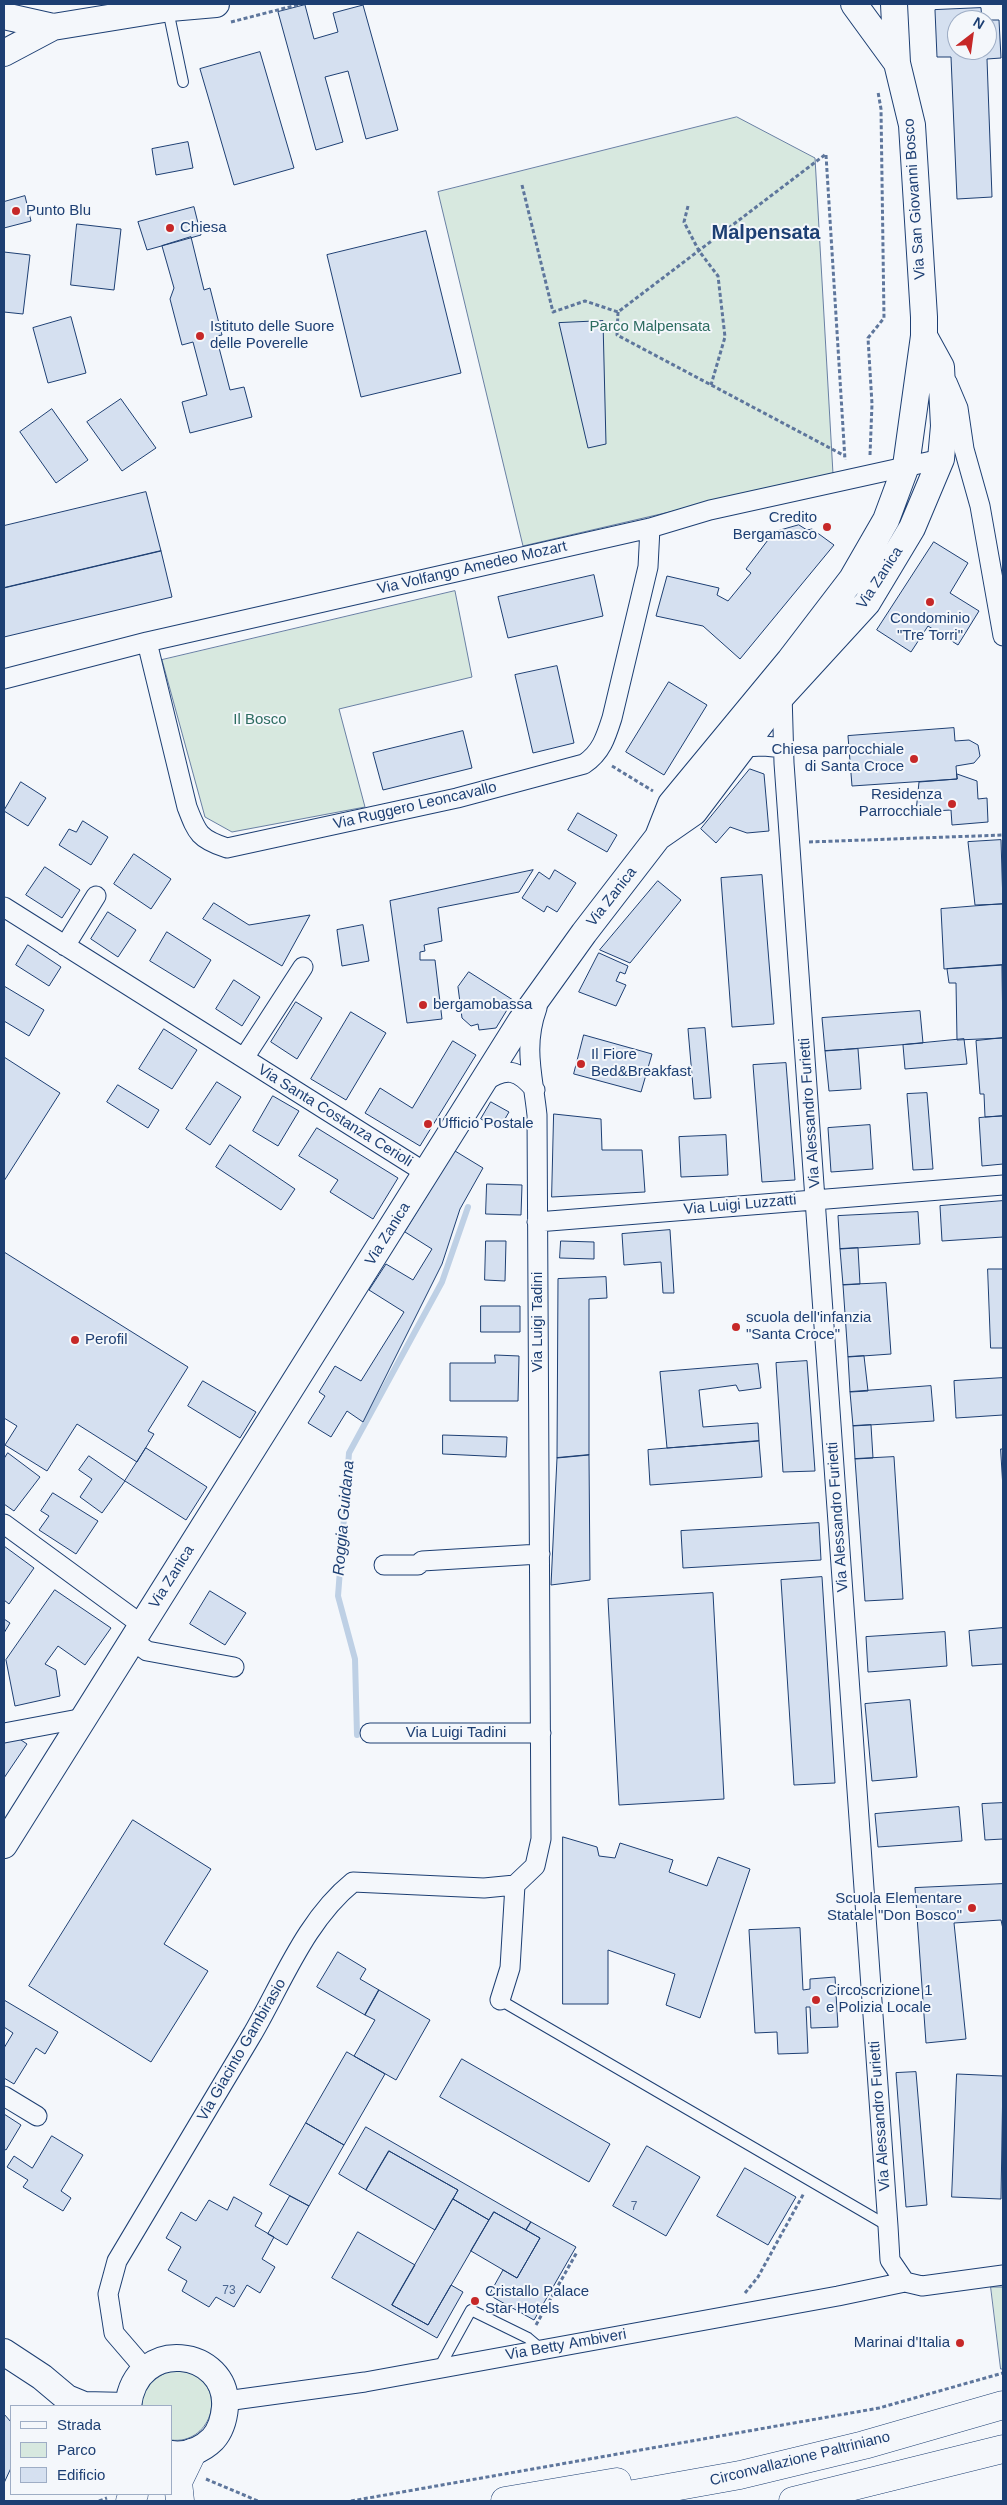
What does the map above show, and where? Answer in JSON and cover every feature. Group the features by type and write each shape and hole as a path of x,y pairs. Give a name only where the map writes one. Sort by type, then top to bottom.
{"highway":[{"name":"Circonvallazione Paltriniano","path":"595,2501 740,2476 864,2445 1003,2405"},
{"path":"793,2501 1003,2449"},
{"path":"179,2492 182,2454"},
{"path":"505,2501 655,2475 687,2485"}],"main road":[{"path":"4,53 53,27 169,7 216,4"},
{"name":"Via San Giovanni Bosco","path":"854,4 897,64"},
{"name":"Via San Giovanni Bosco","path":"894,4 897,64 912,125 924,336 906,466"},
{"path":"4,16 53,27"},
{"name":"Via San Giovanni Bosco","path":"924,336 940,367 944,426 941,459"},
{"name":"Via Zanica","path":"4,1845 521,1021 584,933 658,837 671,804 767,712 867,603 912,528 941,459"},
{"name":"Via Zanica","path":"658,837 694,812 767,712 790,660 852,579 886,520 906,466"},
{"path":"4,2352 42,2377 66,2398 84,2405"},
{"path":"128,2405 133,2386 145,2369 158,2361 172,2358 188,2359 202,2364 214,2374 222,2387 226,2402 224,2418 218,2433 206,2445 182,2454"}],"street":[{"name":"Via San Giovanni Bosco","path":"940,367 958,408 964,449 980,506 1003,636"},
{"name":"Via Volfango Amedeo Mozart","path":"4,679 147,642 650,528 710,510 941,459"},
{"path":"596,756 606,737 612,718 648,567 650,528"},
{"name":"Via Ruggero Leoncavallo","path":"147,642 187,807 196,830 205,840 227,848 457,798 584,764 596,756"},
{"name":"Via Alessandro Furietti","path":"790,660 767,712 784,748 890,2260 905,2282"},
{"path":"742,747 764,746 784,748"},
{"path":"65,946 96,896"},
{"name":"Via Santa Costanza Cerioli","path":"4,907 426,1173"},
{"name":"Via Santa Costanza Cerioli","path":"244,1058 302,967"},
{"name":"Via Luigi Tadini","path":"515,1885 535,1866 542,1839 535,1090 528,1050 529,1035 543,992"},
{"path":"484,1082 494,1075 514,1072 522,1076 535,1090"},
{"name":"Via Luigi Luzzatti","path":"537,1222 1003,1185"},
{"path":"4,1524 137,1633 147,1651 234,1667"},
{"path":"384,1565 418,1565 422,1561 540,1554"},
{"path":"4,1733 84,1718"},
{"name":"Via Luigi Tadini","path":"370,1733 541,1733"},
{"name":"Via Giacinto Gambirasio","path":"145,2369 114,2333 108,2294 118,2261 254,2031 312,1928 334,1897 353,1882 484,1888 515,1885"},
{"path":"500,2000 510,1968 515,1885"},
{"path":"4,2096 38,2116"},
{"name":"Via Betty Ambiveri","path":"226,2402 365,2382 439,2368 535,2344 838,2296 905,2282 922,2286 1003,2275"}],"lane":[{"path":"169,7 182,82"},
{"path":"500,2000 888,2226"},
{"path":"439,2368 471,2310 535,2344"}],"path":[{"path":"869,475 872,404 868,338 884,318 881,109 877,84"},
{"path":"618,312 826,154 845,456 844,481"},
{"path":"522,185 553,312 584,301 618,312"},
{"path":"688,206 684,222 699,251 718,276 726,337 712,385"},
{"path":"618,312 617,335 845,456"},
{"path":"596,756 650,788 671,804"},
{"path":"790,843 1003,835"},
{"path":"741,2298 758,2278 810,2181"},
{"path":"535,2344 577,2252"},
{"path":"352,2501 879,2408 1003,2373"},
{"path":"179,2492 202,2478 258,2501"}],"green space":[{"name":"Parco Malpensata","path":"737,117 815,158 833,474 523,546 438,192"},
{"name":"Il Bosco","path":"455,591 472,677 339,709 365,807 232,832 205,817 162,660"},
{"path":"991,2287 1003,2287 1003,2369 1001,2369"},
{"path":"170,2370 194,2374 204,2382 210,2393 212,2405 210,2416 204,2426 195,2434 184,2439 172,2440 172,2405 142,2405 146,2388 154,2380"}],"building":[{"path":"305,5 314,39 338,32 333,13 363,5 398,130 366,139 348,71 325,77 343,142 316,150 278,12"},
{"path":"981,8 981,10 947,10 947,57 937,57 935,10"},
{"path":"997,20 999,20 1001,58 997,58"},
{"path":"260,52 294,168 234,185 200,69"},
{"path":"951,60 987,60 992,197 957,199"},
{"path":"188,142 193,168 156,175 152,149"},
{"name":"Punto Blu","path":"25,196 31,221 4,228 4,202"},
{"name":"Chiesa","path":"194,207 201,235 147,250 138,222"},
{"path":"77,224 121,229 114,290 71,285"},
{"path":"426,231 461,373 361,397 327,255"},
{"name":"Istituto delle Suore delle Poverelle","path":"191,237 204,290 210,288 222,335 216,336 230,390 244,387 252,417 190,433 182,402 207,395 193,342 182,345 170,299 174,288 162,246"},
{"path":"4,252 30,255 23,314 4,312"},
{"path":"71,317 86,373 48,383 33,328"},
{"path":"603,321 606,444 588,448 559,323"},
{"path":"121,399 156,448 122,471 87,422"},
{"path":"52,409 88,460 56,483 20,432"},
{"path":"146,492 161,551 4,588 4,526"},
{"path":"799,525 807,530 812,529 834,545 740,659 703,626 656,616 667,576 719,588 717,595 728,601 751,573 746,569 774,532"},
{"name":"Condominio \"Tre Torri\"","path":"934,542 968,563 950,593 979,611 958,645 928,626 911,652 877,630"},
{"path":"161,551 172,597 4,637 4,588"},
{"path":"594,575 603,616 508,638 498,597"},
{"path":"557,666 574,743 533,753 515,675"},
{"path":"669,682 707,705 664,775 626,752"},
{"name":"Chiesa parrocchiale di Santa Croce","path":"954,728 955,741 969,740 978,745 980,756 974,763 956,766 957,779 852,786 848,736"},
{"path":"463,731 472,768 383,790 373,753"},
{"path":"750,769 764,774 769,831 747,833 730,827 716,843 701,829"},
{"name":"Residenza Parrocchiale","path":"957,774 977,781 978,799 987,798 988,822 952,825 951,810 916,812 919,782 957,779"},
{"path":"21,782 46,798 28,826 4,811"},
{"path":"578,813 617,835 607,852 568,830"},
{"path":"83,821 108,837 91,865 59,845 69,829 76,832"},
{"path":"1001,840 1003,904 975,905 968,842"},
{"path":"134,854 171,879 151,909 114,884"},
{"path":"45,867 80,890 62,918 26,895"},
{"path":"533,870 519,892 438,908 442,941 424,945 425,951 420,952 420,960 435,960 442,1019 407,1023 390,901"},
{"path":"555,870 576,883 557,912 547,906 544,912 522,898 539,872 549,879"},
{"path":"762,875 774,1024 732,1027 721,878"},
{"path":"658,881 681,900 630,963 600,950"},
{"path":"214,903 249,925 310,915 282,966 203,919"},
{"path":"1003,904 1003,965 944,969 941,909"},
{"path":"108,912 136,930 118,957 91,939"},
{"path":"363,925 369,961 342,966 337,930"},
{"path":"167,932 211,960 194,988 150,961"},
{"path":"28,945 61,967 49,986 16,965"},
{"path":"599,953 628,966 625,974 620,972 616,981 626,985 616,1006 579,992"},
{"path":"1002,965 1003,1038 957,1040 956,983 949,983 947,969"},
{"path":"469,972 513,1000 496,1028 479,1030 478,1024 471,1026 462,1018 458,987"},
{"path":"234,980 260,997 242,1026 216,1009"},
{"path":"4,986 44,1010 29,1036 4,1021"},
{"path":"296,1002 322,1018 297,1059 271,1042"},
{"path":"920,1011 923,1043 825,1051 822,1018"},
{"path":"351,1012 386,1033 346,1100 311,1079"},
{"path":"705,1028 711,1098 694,1099 688,1029"},
{"path":"164,1029 197,1050 172,1089 139,1069"},
{"path":"584,1035 652,1054 641,1092 574,1074"},
{"path":"1003,1038 1003,1116 985,1117 984,1094 980,1094 976,1041"},
{"path":"964,1039 967,1064 905,1069 903,1045"},
{"path":"453,1041 476,1055 420,1146 365,1113 380,1088 412,1108"},
{"path":"858,1049 861,1089 829,1091 825,1051"},
{"path":"4,1057 60,1093 4,1181"},
{"path":"786,1063 795,1180 762,1182 753,1065"},
{"path":"217,1082 241,1097 210,1145 186,1129"},
{"path":"118,1085 159,1110 148,1128 107,1102"},
{"path":"927,1093 933,1169 913,1170 907,1094"},
{"path":"273,1096 299,1111 278,1146 253,1131"},
{"path":"491,1102 509,1112 499,1129 481,1119"},
{"path":"554,1114 601,1119 602,1150 642,1150 645,1192 552,1197"},
{"path":"1003,1116 1003,1164 982,1166 979,1118"},
{"path":"870,1125 873,1169 831,1172 828,1128"},
{"path":"317,1128 398,1178 373,1219 330,1192 338,1180 299,1156"},
{"path":"726,1135 728,1175 681,1177 679,1137"},
{"path":"230,1145 295,1189 281,1210 216,1167"},
{"path":"455,1151 483,1168 460,1209 442,1264 363,1422 347,1411 331,1437 308,1423 325,1396 319,1392 335,1366 361,1381 404,1312 369,1290 386,1264 413,1280 432,1249 405,1232"},
{"path":"487,1184 522,1185 521,1215 486,1214"},
{"path":"1003,1201 1003,1237 942,1241 940,1206"},
{"path":"918,1212 920,1244 840,1249 838,1216"},
{"path":"670,1230 674,1293 663,1293 661,1262 624,1265 622,1234"},
{"path":"486,1241 506,1241 505,1281 485,1280"},
{"path":"561,1241 594,1242 594,1259 560,1258"},
{"path":"858,1248 860,1284 843,1285 840,1249"},
{"name":"Perofil","path":"4,1252 188,1367 148,1431 154,1434 137,1462 77,1424 47,1471 5,1445 17,1426 4,1418"},
{"path":"988,1269 1003,1269 1003,1348 991,1348"},
{"path":"606,1277 607,1298 589,1299 589,1455 557,1458 558,1279"},
{"path":"886,1283 891,1354 848,1357 843,1285"},
{"path":"481,1306 520,1306 520,1332 481,1332"},
{"path":"495,1355 519,1356 518,1401 450,1401 450,1363 495,1363"},
{"path":"864,1356 868,1391 850,1392 848,1357"},
{"path":"807,1361 815,1471 783,1472 776,1363"},
{"path":"758,1364 761,1388 739,1391 736,1385 699,1390 703,1427 758,1423 759,1441 667,1448 660,1372"},
{"path":"1003,1378 1003,1415 956,1418 954,1381"},
{"path":"203,1381 256,1412 240,1438 188,1406"},
{"path":"931,1386 934,1421 853,1426 850,1392"},
{"path":"871,1425 873,1458 855,1459 853,1426"},
{"path":"443,1435 507,1437 506,1457 443,1454"},
{"path":"759,1441 762,1477 650,1485 648,1450"},
{"path":"146,1448 207,1487 186,1520 125,1481"},
{"path":"1001,1449 1003,1449 1003,1488"},
{"path":"8,1453 40,1477 14,1511 4,1504 4,1459"},
{"path":"589,1455 590,1580 551,1585 557,1458"},
{"path":"89,1456 125,1481 102,1513 80,1497 92,1479 79,1470"},
{"path":"894,1457 903,1599 865,1601 855,1459"},
{"path":"53,1493 98,1521 76,1554 39,1530 49,1516 41,1511"},
{"path":"819,1523 821,1560 683,1568 681,1531"},
{"path":"4,1546 34,1568 9,1604 4,1600"},
{"path":"822,1577 835,1783 794,1785 781,1580"},
{"path":"55,1590 111,1628 85,1665 58,1646 45,1664 56,1670 60,1696 15,1706 6,1660"},
{"path":"210,1591 246,1613 225,1645 190,1624"},
{"path":"713,1593 724,1799 619,1805 608,1599"},
{"path":"4,1619 10,1623 4,1633"},
{"path":"1003,1628 1003,1664 972,1666 969,1631"},
{"path":"945,1632 947,1666 868,1672 866,1637"},
{"path":"910,1700 917,1777 872,1781 865,1704"},
{"path":"12,1734 27,1744 4,1778 4,1736"},
{"path":"1003,1803 1003,1839 985,1840 982,1804"},
{"path":"959,1807 962,1841 878,1847 875,1814"},
{"path":"133,1820 211,1869 164,1944 208,1971 151,2062 29,1986"},
{"path":"563,1837 597,1847 599,1856 615,1858 620,1843 673,1860 669,1872 707,1886 718,1857 750,1869 700,2018 666,2005 675,1974 608,1950 608,2004 563,2004"},
{"path":"1003,1884 1003,1929 1001,1920 954,1923 966,2039 926,2043 915,1888"},
{"path":"800,1928 803,1990 810,1989 810,1979 835,1977 838,2027 811,2028 810,2007 806,2007 808,2053 778,2054 777,2032 755,2033 749,1930"},
{"path":"338,1952 366,1969 360,1979 379,1990 365,2015 317,1987"},
{"path":"379,1990 430,2020 396,2080 354,2056 375,2020 365,2015"},
{"path":"4,2000 58,2032 45,2054 36,2048 14,2084 4,2078 4,2048 13,2033 4,2027"},
{"path":"347,2052 385,2074 344,2145 306,2123"},
{"path":"462,2059 610,2144 589,2182 440,2097"},
{"path":"916,2072 927,2205 906,2207 896,2073"},
{"path":"957,2074 1003,2076 1001,2199 952,2197"},
{"path":"4,2114 21,2125 6,2150 4,2149"},
{"path":"306,2123 344,2145 309,2206 270,2185"},
{"path":"366,2127 531,2222 526,2230 494,2212 489,2220 453,2199 458,2190 389,2151 366,2190 339,2174"},
{"path":"52,2136 83,2155 61,2191 71,2198 63,2211 23,2187 28,2180 7,2167 14,2156 32,2168"},
{"path":"647,2146 700,2177 666,2236 613,2206"},
{"path":"389,2151 458,2190 435,2230 366,2190"},
{"path":"745,2168 796,2197 768,2245 717,2216"},
{"path":"290,2196 309,2206 287,2245 268,2234"},
{"path":"234,2197 262,2213 255,2226 274,2237 262,2259 275,2267 260,2293 247,2285 234,2307 216,2297 209,2307 182,2291 187,2281 168,2270 181,2247 166,2238 181,2212 196,2221 209,2200 227,2210"},
{"path":"453,2199 489,2220 428,2325 392,2305"},
{"path":"494,2212 540,2238 517,2278 471,2251"},
{"path":"531,2222 576,2247 534,2320 489,2295 503,2270 517,2278 540,2238 526,2230"},
{"path":"358,2232 415,2265 392,2305 428,2325 451,2285 463,2292 437,2338 332,2278"},
{"path":"4,2414 10,2421 10,2470 4,2483"}],"waterway":[{"name":"Roggia Guidana","path":"357,1735 355,1659 338,1596 349,1453 442,1282 468,1207"}],"place":[{"name":"Punto Blu","path":"16,211"},
{"name":"Chiesa","path":"170,228"},
{"name":"Istituto delle Suore delle Poverelle","path":"200,336"},
{"name":"Credito Bergamasco","path":"827,527"},
{"name":"Condominio \"Tre Torri\"","path":"930,602"},
{"name":"Chiesa parrocchiale di Santa Croce","path":"914,759"},
{"name":"Residenza Parrocchiale","path":"952,804"},
{"name":"bergamobassa","path":"423,1005"},
{"name":"Il Fiore Bed&Breakfast","path":"581,1064"},
{"name":"Ufficio Postale","path":"428,1124"},
{"name":"scuola dell'infanzia \"Santa Croce\"","path":"736,1327"},
{"name":"Perofil","path":"75,1340"},
{"name":"Scuola Elementare Statale \"Don Bosco\"","path":"972,1908"},
{"name":"Circoscrizione 1 e Polizia Locale","path":"816,2000"},
{"name":"Cristallo Palace Star Hotels","path":"475,2301"},
{"name":"Marinai d'Italia","path":"960,2343"}],"district":[{"name":"Malpensata","path":"766,233"}]}
